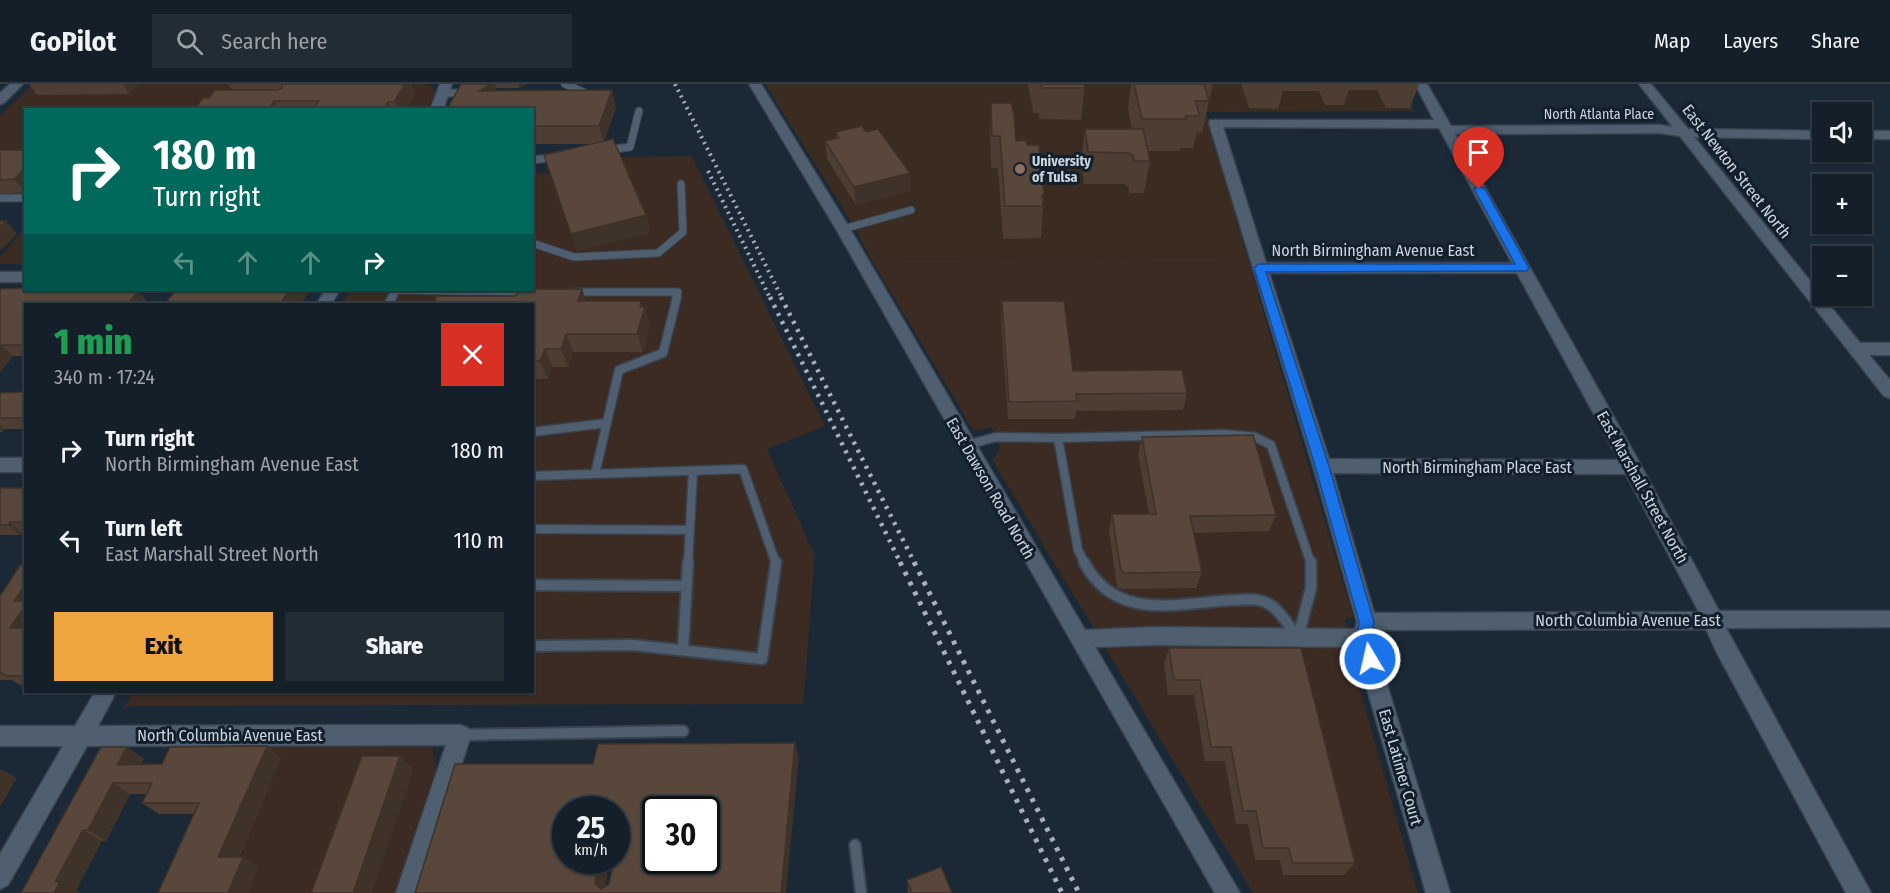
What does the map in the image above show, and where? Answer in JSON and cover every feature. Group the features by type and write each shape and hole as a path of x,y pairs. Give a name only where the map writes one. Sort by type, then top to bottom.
{"street":[{"path":"0,100 17,84"},
{"name":"East Dawson Road North","path":"755,84 843,229 966,445 1228,893"},
{"name":"East Marshall Street North","path":"1421,84 1633,467 1704,599 1723,645 1859,893"},
{"name":"East Newton Street North","path":"1645,84 1890,392"},
{"path":"437,108 445,88"},
{"name":"North Atlanta Place","path":"1215,123 1660,129 1684,133 1812,135"},
{"name":"East Latimer Court","path":"1215,123 1322,466 1438,893"},
{"path":"1872,135 1890,135"},
{"name":"North Birmingham Avenue East","path":"1259,268 1523,268"},
{"path":"0,277 24,277"},
{"path":"1856,349 1890,349"},
{"path":"0,465 24,465"},
{"name":"North Birmingham Place East","path":"1322,466 1633,467"},
{"name":"North Columbia Avenue East","path":"1079,639 1155,636 1299,638 1365,630 1713,620 1890,619"},
{"path":"0,877 105,693"},
{"path":"408,893 460,735"},
{"name":"North Columbia Avenue East","path":"0,736 460,735"}],"lane":[{"path":"565,84 590,95 568,94"},
{"path":"445,88 477,93"},
{"path":"597,152 630,147 639,111"},
{"path":"534,160 565,156"},
{"path":"534,244 574,257 658,253 683,232 681,184"},
{"path":"0,198 24,198"},
{"path":"843,229 911,210"},
{"path":"465,291 536,292"},
{"path":"560,292 678,292 663,353 619,370 595,474"},
{"path":"534,432 607,423"},
{"path":"966,445 996,437 1058,438 1225,434 1255,437 1271,445 1306,544 1312,568 1311,588 1299,638"},
{"path":"1058,438 1078,550 1084,566 1100,588 1119,600 1139,605 1257,599 1273,606 1299,638"},
{"path":"534,476 743,469 776,562 762,658 633,645 534,646"},
{"path":"683,650 693,471"},
{"path":"534,529 690,530"},
{"path":"534,585 686,586"},
{"path":"460,735 683,731"},
{"path":"855,845 861,893"}],"shaded area":[{"path":"33,84 427,84 435,92 427,108 24,108 24,201 0,201 0,116"},
{"name":"University of Tulsa","path":"765,84 1399,84 1413,111 1206,112 1247,256 871,259 854,226"},
{"path":"692,156 825,426 767,449 815,556 803,704 125,706 132,693 534,693 534,303 343,303 349,291 534,291 534,173 550,173 618,157"},
{"path":"24,229 24,264 0,264 0,257"},
{"path":"1247,256 1353,617 1345,619 1354,647 1352,662 1418,893 1253,893 993,461 1000,447 991,427 974,431 871,259"},
{"path":"244,743 432,747 438,777 397,893 177,893"}],"building":[{"path":"282,84 405,84 394,102 388,102 384,108 314,108 319,101 274,101 269,108 196,108 203,98 209,98 215,90 277,90 282,88"},
{"path":"461,84 491,84 479,91 612,90 599,126 534,126 534,108 448,108"},
{"path":"1041,84 1084,84 1084,88 1042,88"},
{"path":"1134,84 1204,84 1209,101 1195,101 1200,116 1185,116 1186,119 1142,119"},
{"path":"991,103 1011,103 1016,141 1026,140 1027,145 1039,145 1043,206 1005,206 1000,136 992,136"},
{"path":"862,126 866,132 878,129 910,173 854,187 825,141 839,138 836,132"},
{"path":"1085,129 1143,129 1150,161 1134,161 1133,155 1129,153 1088,152"},
{"path":"613,139 646,215 571,234 544,155"},
{"path":"0,150 24,150 24,169 14,179 0,180"},
{"path":"0,289 138,291 129,303 24,303 24,345 2,345 0,348"},
{"path":"534,289 582,289 578,301 641,301 640,307 645,307 637,334 566,334 561,349 545,349 540,361 534,361 534,303 434,303 437,296 516,296 518,291 534,291"},
{"path":"175,291 288,291 281,303 166,303"},
{"path":"1002,301 1064,301 1073,371 1182,370 1187,393 1076,394 1077,401 1009,402"},
{"path":"24,392 24,418 0,418 0,393"},
{"path":"1253,435 1276,515 1190,516 1202,572 1125,573 1121,571 1112,514 1156,514 1142,437"},
{"path":"0,488 24,488 24,522 0,525"},
{"path":"21,564 24,566 24,587 14,601 24,601 24,608 10,628 24,628 24,676 7,676 0,672 0,596"},
{"path":"1169,648 1301,648 1355,863 1292,863 1289,848 1263,848 1256,811 1243,811 1231,747 1211,747 1200,680 1174,680"},
{"path":"795,743 781,893 415,893 455,764 593,764 598,744"},
{"path":"267,746 218,857 243,857 228,893 158,893 199,803 142,803 152,783 113,783 88,830 83,830 55,882 60,882 54,893 21,893 101,747 127,747 117,765 162,764 170,747"},
{"path":"362,756 400,756 353,893 311,893"},
{"path":"941,867 952,893 912,893 907,880"}],"railway":[{"path":"675,84 782,298"},
{"path":"708,171 770,298"},
{"path":"770,297 901,564"},
{"path":"781,297 915,563"},
{"path":"900,562 1062,893"},
{"path":"915,563 1079,893"}],"place":[{"name":"University of Tulsa","path":"1020,169"}],"route":[{"path":"1370,659 1363,638 1367,622 1322,466 1259,268 1523,268 1479,189"}]}
